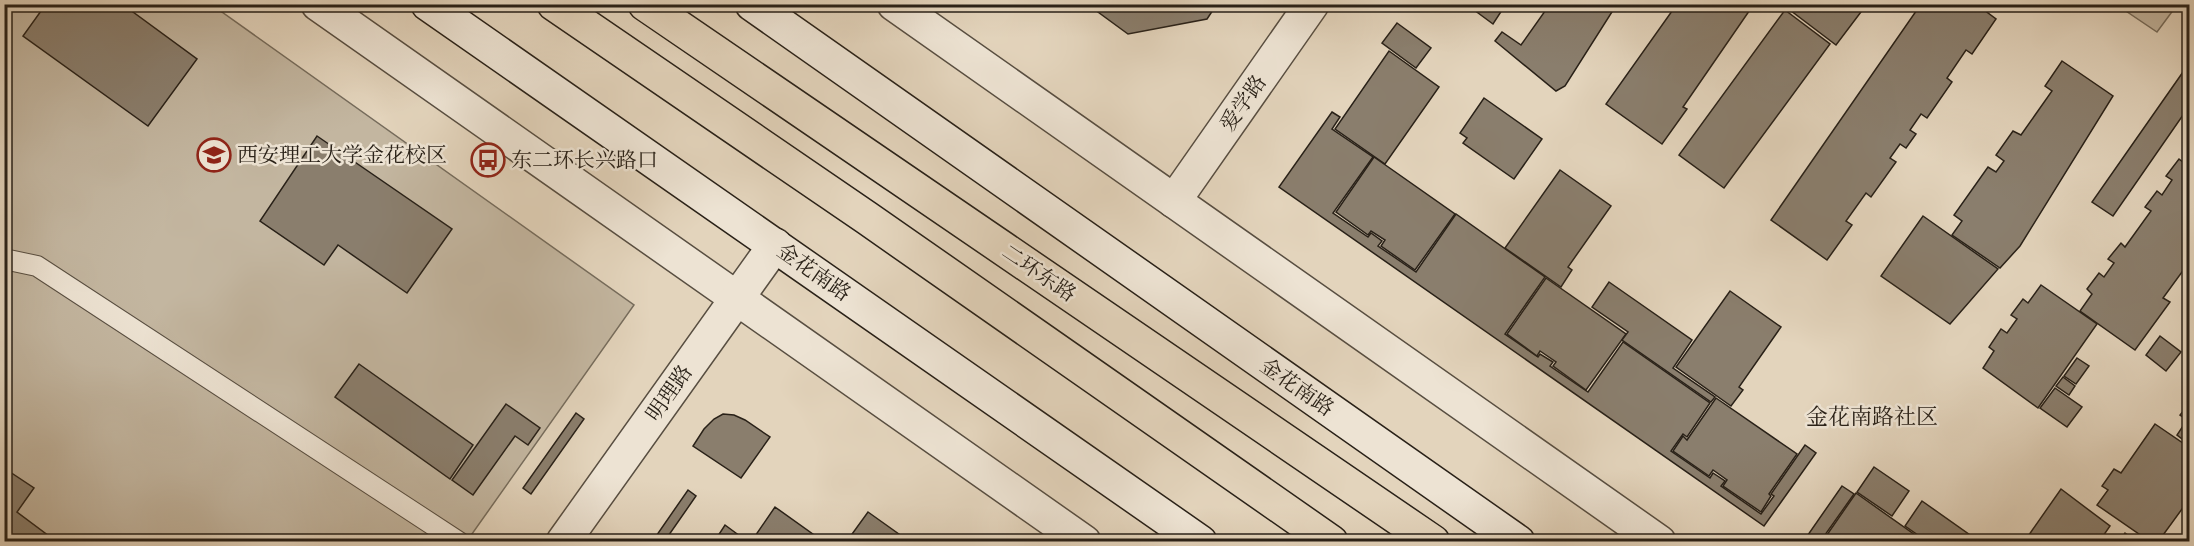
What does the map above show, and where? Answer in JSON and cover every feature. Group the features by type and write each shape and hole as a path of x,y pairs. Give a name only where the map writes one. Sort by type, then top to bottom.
{"highway":[{"path":"554,4 867,218 1331,542"},
{"name":"二环东路","path":"645,4 1433,542"}],"street":[{"path":"318,4 1084,542"},
{"name":"金花南路","path":"428,4 1200,542"},
{"name":"金花南路","path":"752,4 1518,542"},
{"path":"894,4 1659,542"},
{"name":"爱学路","path":"1174,201 1312,4"},
{"name":"明理路","path":"563,542 775,244"}],"lane":[{"path":"4,258 37,266 459,542"}],"shaded area":[{"name":"西安理工大学金花校区","path":"4,5 212,5 634,305 467,541 5,541"},
{"path":"2117,5 2177,5 2157,32"}],"building":[{"path":"46,4 122,4 197,59 148,126 23,36"},
{"path":"1087,4 1217,4 1207,19 1128,34"},
{"path":"1466,4 1506,4 1493,24"},
{"path":"1550,4 1617,4 1565,86 1556,91 1495,41 1502,32 1521,45"},
{"path":"1677,4 1754,4 1683,107 1687,109 1662,144 1606,104"},
{"path":"1782,4 1867,4 1836,45"},
{"path":"1921,4 1976,4 1996,19 1972,54 1966,50 1947,78 1952,82 1927,118 1921,114 1910,130 1916,134 1906,148 1900,144 1890,158 1896,162 1871,197 1866,193 1846,221 1852,225 1827,260 1771,220"},
{"path":"1785,10 1830,44 1724,188 1679,155"},
{"path":"1397,23 1431,48 1416,68 1382,43"},
{"path":"1389,51 1439,87 1385,164 1335,129"},
{"path":"2062,61 2113,96 2020,246 2000,268 1952,235 1962,221 1954,215 1988,167 1996,172 2004,161 1996,155 2013,131 2021,135 2052,91 2045,86"},
{"path":"2190,62 2190,105 2113,216 2092,202"},
{"path":"1484,98 1542,139 1514,179 1463,143 1467,138 1460,133"},
{"path":"1332,112 1340,117 1332,129 1373,157 1333,213 1368,237 1371,233 1382,241 1378,246 1416,272 1456,214 1545,277 1505,334 1538,357 1540,354 1553,362 1550,366 1588,392 1623,342 1710,403 1687,437 1683,434 1671,451 1710,478 1713,473 1725,481 1721,486 1761,514 1774,496 1771,494 1805,445 1816,453 1764,526 1279,187"},
{"path":"317,136 452,229 407,293 338,245 324,265 260,221"},
{"path":"2190,155 2190,261 2163,298 2170,302 2135,350 2080,311 2092,294 2087,289 2099,273 2104,277 2114,263 2108,259 2121,243 2125,247 2151,211 2145,207 2157,191 2162,195 2172,180 2166,176 2179,159 2184,163"},
{"path":"1374,157 1455,214 1415,270 1381,246 1385,240 1371,231 1368,235 1336,212"},
{"path":"1560,170 1611,206 1568,267 1572,270 1561,287 1505,248"},
{"path":"1923,216 1998,269 1950,324 1881,276"},
{"path":"1546,278 1626,334 1586,390 1553,366 1556,362 1540,351 1537,356 1507,334"},
{"path":"1609,282 1692,340 1673,368 1715,397 1711,402 1622,340 1628,332 1592,307"},
{"path":"2041,285 2097,324 2038,408 1983,368 1994,351 1989,347 2001,329 2007,333 2017,319 2011,315 2023,299 2028,303"},
{"path":"1730,291 1781,327 1739,387 1743,390 1731,406 1676,367"},
{"path":"2160,336 2181,352 2166,371 2146,355"},
{"path":"2077,358 2089,366 2076,384 2064,376"},
{"path":"359,364 473,445 450,479 335,397"},
{"path":"2063,377 2075,386 2069,395 2056,386"},
{"path":"2055,388 2082,407 2067,427 2040,408"},
{"path":"1716,398 1797,454 1769,494 1771,496 1761,512 1723,486 1727,480 1713,470 1709,476 1673,451 1683,436 1687,440"},
{"path":"2190,403 2190,445 2177,435 2187,420 2180,415"},
{"path":"506,404 540,428 528,445 515,436 473,495 452,480"},
{"path":"576,413 584,419 531,494 523,488"},
{"path":"723,414 734,415 745,420 770,437 741,478 693,446 704,429"},
{"path":"2155,424 2190,448 2190,498 2158,542 2144,542 2146,539 2097,505 2108,490 2102,486 2114,469 2121,473"},
{"path":"1874,467 1909,491 1892,516 1857,492"},
{"path":"4,468 34,488 17,512 57,542 4,542"},
{"path":"1842,486 1854,494 1820,542 1803,542"},
{"path":"2061,489 2110,526 2099,542 2024,542"},
{"path":"688,490 696,496 664,542 652,542"},
{"path":"1856,493 1925,542 1822,542"},
{"path":"1922,501 1980,542 1928,542 1905,526"},
{"path":"775,507 824,542 751,542"},
{"path":"868,512 910,542 847,541"},
{"path":"725,525 748,542 714,542"},
{"path":"2125,533 2138,542 2119,542"}],"place":[{"name":"西安理工大学金花校区","path":"214,155"},
{"name":"东二环长兴路口","path":"488,160"}],"district":[{"name":"金花南路社区","path":"1872,416"}]}
